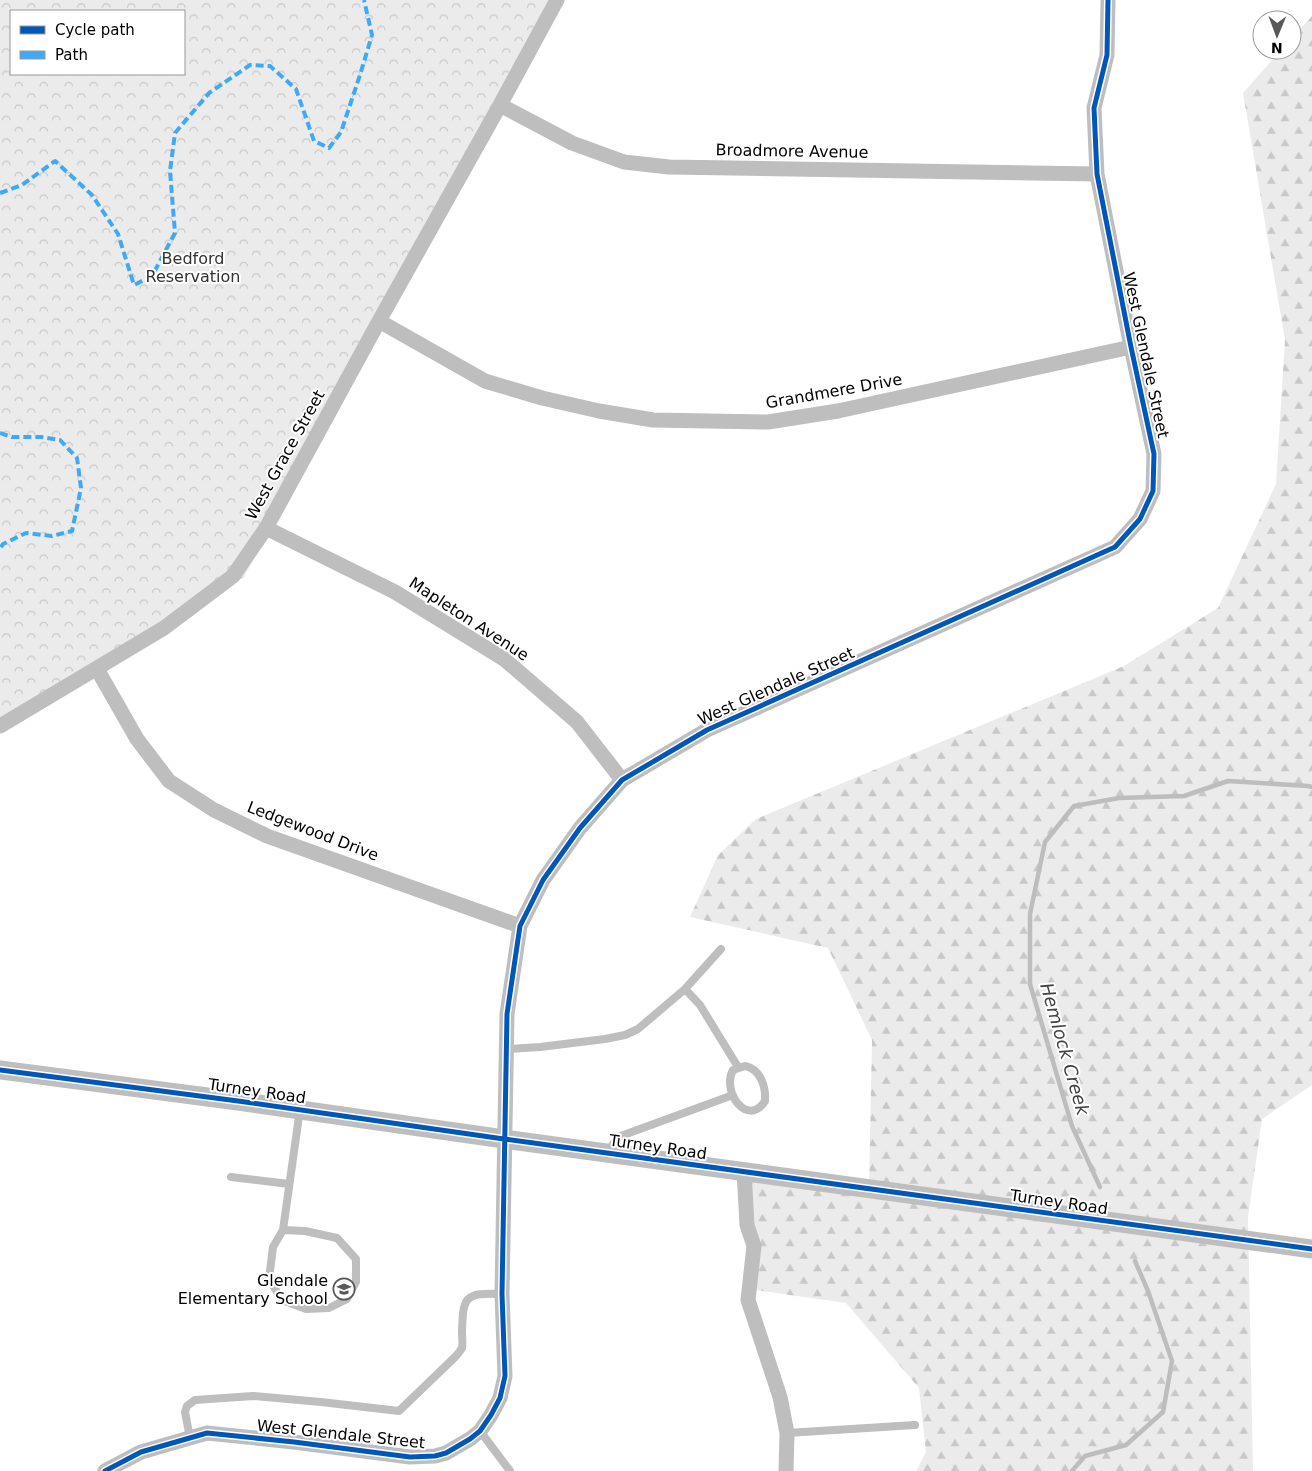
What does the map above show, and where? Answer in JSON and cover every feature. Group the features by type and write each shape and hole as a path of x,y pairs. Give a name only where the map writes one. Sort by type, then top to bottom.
{"street":[{"name":"West Grace Street","path":"0,726 164,628 232,576 266,528 378,321 500,106 556,0"},
{"name":"West Glendale Street","path":"105,1471 141,1452 207,1433 410,1457 425,1457 436,1456 454,1449 480,1431 500,1398 505,1376 502,1294 507,1014 520,926 543,880 580,828 622,780 707,730 1115,547 1140,519 1153,490 1154,454 1097,174 1094,108 1107,55 1108,0"},
{"name":"Broadmore Avenue","path":"500,106 572,143 624,162 669,167 1097,174"},
{"name":"Grandmere Drive","path":"378,321 484,380 542,398 599,411 653,420 768,422 838,411 1131,347"},
{"name":"Mapleton Avenue","path":"266,528 395,592 504,660 577,722 622,780"},
{"name":"Ledgewood Drive","path":"97,669 137,739 169,781 214,810 267,836 520,926"},
{"name":"Turney Road","path":"0,1070 1312,1249"},
{"path":"744,1172 747,1225 754,1246 748,1300 780,1397 787,1433 786,1471"}],"lane":[{"path":"506,1049 605,1040 625,1035 638,1029 685,989 722,949"},
{"path":"685,989 700,1005 738,1067"},
{"path":"744,1066 751,1067 757,1071 764,1089 765,1101 760,1107 754,1110 738,1107 733,1095 730,1083 733,1070 744,1066"},
{"path":"607,1153 618,1136 733,1095"},
{"path":"283,1230 305,1231 337,1238 356,1260 356,1282 347,1299 329,1308 306,1309 282,1300 269,1279 272,1247 283,1230 300,1110"},
{"path":"231,1177 289,1184"},
{"path":"190,1438 185,1412 187,1406 195,1400 253,1396 399,1411 455,1358 462,1348 462,1309 466,1300 473,1295 502,1294"},
{"path":"787,1433 914,1425"},
{"path":"480,1431 510,1471"}],"green space":[{"name":"Bedford Reservation","path":"0,0 559,0 244,577 0,721"},
{"path":"1312,16 1312,1085 1262,1119 1248,1217 1253,1471 916,1471 926,1452 919,1388 846,1303 749,1289 744,1171 869,1188 872,1040 828,948 690,917 718,855 756,819 1124,666 1218,608 1276,484 1285,340 1243,93 1272,60 1302,60 1302,27"}],"waterway":[{"name":"Hemlock Creek","path":"1100,1187 1072,1126 1030,984 1030,914 1045,842 1074,806 1119,798 1184,796 1228,781 1312,787"},
{"name":"Hemlock Creek","path":"1072,1471 1085,1456 1126,1445 1163,1412 1172,1361 1148,1291 1135,1261"}],"marked path":[{"path":"0,193 22,185 55,161 92,195 118,234 134,285 152,276 175,233 170,171 175,133 209,93 250,65 270,66 296,89 314,141 329,148 341,132 372,35 364,0"},
{"path":"0,433 12,437 41,437 60,440 77,458 81,488 72,531 52,536 26,533 3,544 0,549"}],"cycle path":[{"path":"105,1471 141,1452 207,1433 410,1457 435,1456 446,1453 480,1431 500,1398 505,1376 502,1294 507,1014 520,926 543,880 580,828 622,780 707,730 1115,547 1140,519 1153,491 1154,454 1097,174 1094,108 1107,55 1108,0"},
{"path":"0,1070 1312,1249"}],"place":[{"name":"Glendale Elementary School","path":"344,1289"}]}
